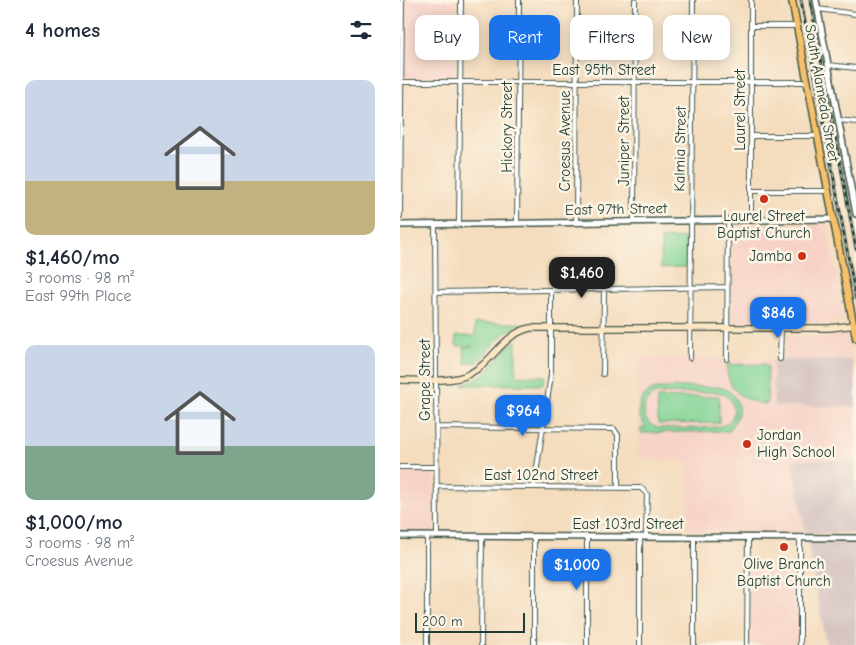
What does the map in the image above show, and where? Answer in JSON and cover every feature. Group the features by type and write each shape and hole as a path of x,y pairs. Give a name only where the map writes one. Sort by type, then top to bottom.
{"main road":[{"name":"South Alameda Street","path":"792,0 856,338"},
{"path":"400,380 458,378 468,375 486,362 516,332 530,328 829,328 855,325"}],"street":[{"path":"400,216 402,0"},
{"path":"459,224 461,0"},
{"name":"Hickory Street","path":"517,223 519,0"},
{"name":"Croesus Avenue","path":"576,222 577,0"},
{"name":"Juniper Street","path":"634,222 635,0"},
{"name":"Kalmia Street","path":"690,358 693,0"},
{"name":"Laurel Street","path":"750,220 751,0"},
{"path":"816,0 856,214"},
{"path":"818,9 856,14"},
{"path":"751,26 797,26"},
{"path":"828,64 856,68"},
{"name":"East 95th Street","path":"401,82 808,82"},
{"path":"838,120 856,122"},
{"path":"751,136 818,136"},
{"path":"849,176 856,177"},
{"path":"751,192 828,191"},
{"name":"East 97th Street","path":"400,225 833,219"},
{"path":"727,358 728,220"},
{"name":"Grape Street","path":"435,224 436,536"},
{"path":"436,292 728,287"},
{"path":"603,374 604,289"},
{"path":"534,486 551,375 551,290"},
{"path":"780,358 781,328"},
{"path":"436,427 610,428 616,430 618,435 618,487"},
{"path":"400,467 436,467"},
{"name":"East 102nd Street","path":"436,486 636,487 644,490 646,494 646,537"},
{"name":"East 103rd Street","path":"400,536 856,538"},
{"path":"427,645 428,536"},
{"path":"481,645 482,536"},
{"path":"534,536 534,645"},
{"path":"587,536 587,645"},
{"path":"640,537 640,645"},
{"path":"694,537 694,645"},
{"path":"747,645 748,537"},
{"path":"800,537 800,645"}],"shaded area":[{"path":"405,0 456,0 456,15 415,15 415,60 455,60 455,78 405,78"},
{"path":"824,224 827,226 844,318 841,321 820,323 732,322 733,226"},
{"path":"788,335 822,337 845,335 852,360 785,360 786,337"},
{"name":"Jordan High School","path":"637,358 773,360 773,405 775,407 856,407 856,461 793,461 805,531 688,530 688,459 639,458"},
{"path":"773,360 852,360 856,387 856,407 774,406"},
{"path":"793,460 856,461 856,533 805,533"},
{"path":"400,471 433,471 433,531 400,531"},
{"path":"808,542 856,542 856,645 826,645"},
{"path":"749,566 798,566 798,645 749,645"}],"green space":[{"path":"686,238 686,267 661,268 661,239"},
{"path":"475,323 521,324 502,335 478,362 465,363 464,348 473,346 456,346 456,336 475,336"},
{"path":"516,341 516,376 545,376 543,385 462,385 486,373 508,346"},
{"path":"765,364 768,367 767,404 751,401 738,393 733,388 727,374 727,365"},
{"path":"719,387 732,394 737,402 737,417 730,431 641,433 641,428 647,428 640,418 639,407 642,399 648,392 666,388","holes":["716,392 723,394 732,402 734,408 731,419 721,426 658,428 648,422 645,417 644,407 646,402 655,394"]},
{"path":"719,396 719,423 658,424 657,398"}],"railway":[{"path":"801,0 856,299"},
{"path":"810,0 856,249"}],"place":[{"name":"Laurel Street Baptist Church","path":"764,199"},
{"name":"Jamba","path":"802,256"},
{"name":"Jordan High School","path":"747,444"},
{"name":"Olive Branch Baptist Church","path":"784,547"}]}
